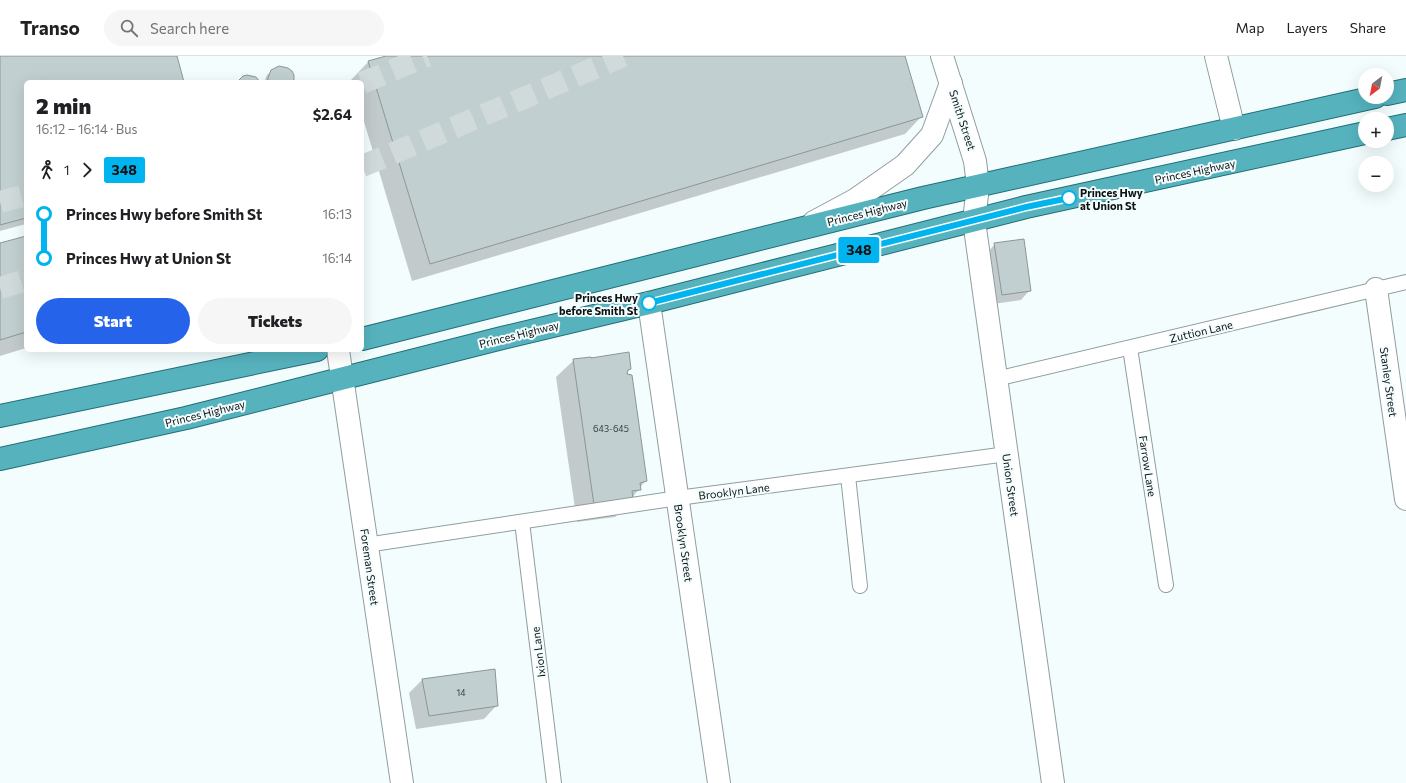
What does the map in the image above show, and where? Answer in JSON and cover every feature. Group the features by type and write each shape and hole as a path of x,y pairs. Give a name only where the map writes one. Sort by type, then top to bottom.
{"highway":[{"path":"1394,93 1406,90"},
{"name":"Princes Highway","path":"364,338 923,198 1358,101"},
{"path":"1394,128 1406,125"},
{"name":"Princes Highway","path":"0,459 186,418 502,338 649,303 1026,207 1358,135"},
{"path":"0,416 307,352"}],"street":[{"name":"Smith Street","path":"942,56 976,161 978,186"},
{"path":"1216,56 1234,129"},
{"path":"801,229 855,200 905,165 932,135 951,83"},
{"name":"Union Street","path":"978,186 974,221 1053,783"},
{"name":"Stanley Street","path":"1376,289 1406,499"},
{"name":"Brooklyn Street","path":"649,303 719,783"},
{"name":"Foreman Street","path":"338,352 402,783"}],"lane":[{"name":"Zuttion Lane","path":"996,379 1406,282"},
{"name":"Farrow Lane","path":"1130,348 1166,584"},
{"name":"Brooklyn Lane","path":"366,545 678,498 1007,454"},
{"path":"848,476 860,586"},
{"name":"Ixion Lane","path":"522,522 554,783"}],"building":[{"path":"0,56 177,56 183,80 24,80 24,219 0,225"},
{"path":"386,56 905,56 923,117 430,264 368,61"},
{"path":"279,66 288,68 294,75 294,80 268,80 271,70"},
{"path":"247,75 256,77 258,80 239,80 243,76"},
{"path":"24,237 24,333 0,340 0,243"},
{"path":"1024,239 1031,291 1002,295 994,243"},
{"path":"629,352 631,369 628,370 627,374 632,375 647,481 640,483 641,490 632,491 633,500 594,505 573,359 591,358"},
{"path":"495,669 498,706 429,716 422,679"}],"tunnel":[{"path":"364,82 427,56"},
{"path":"364,165 623,56"},
{"path":"0,202 24,196"},
{"path":"0,288 24,281"}],"bus line":[{"name":"348","path":"649,303 1026,207 1069,198"}],"place":[{"name":"Princes Hwy at Union St","path":"1069,198"},
{"name":"Princes Hwy before Smith St","path":"649,303"}]}
